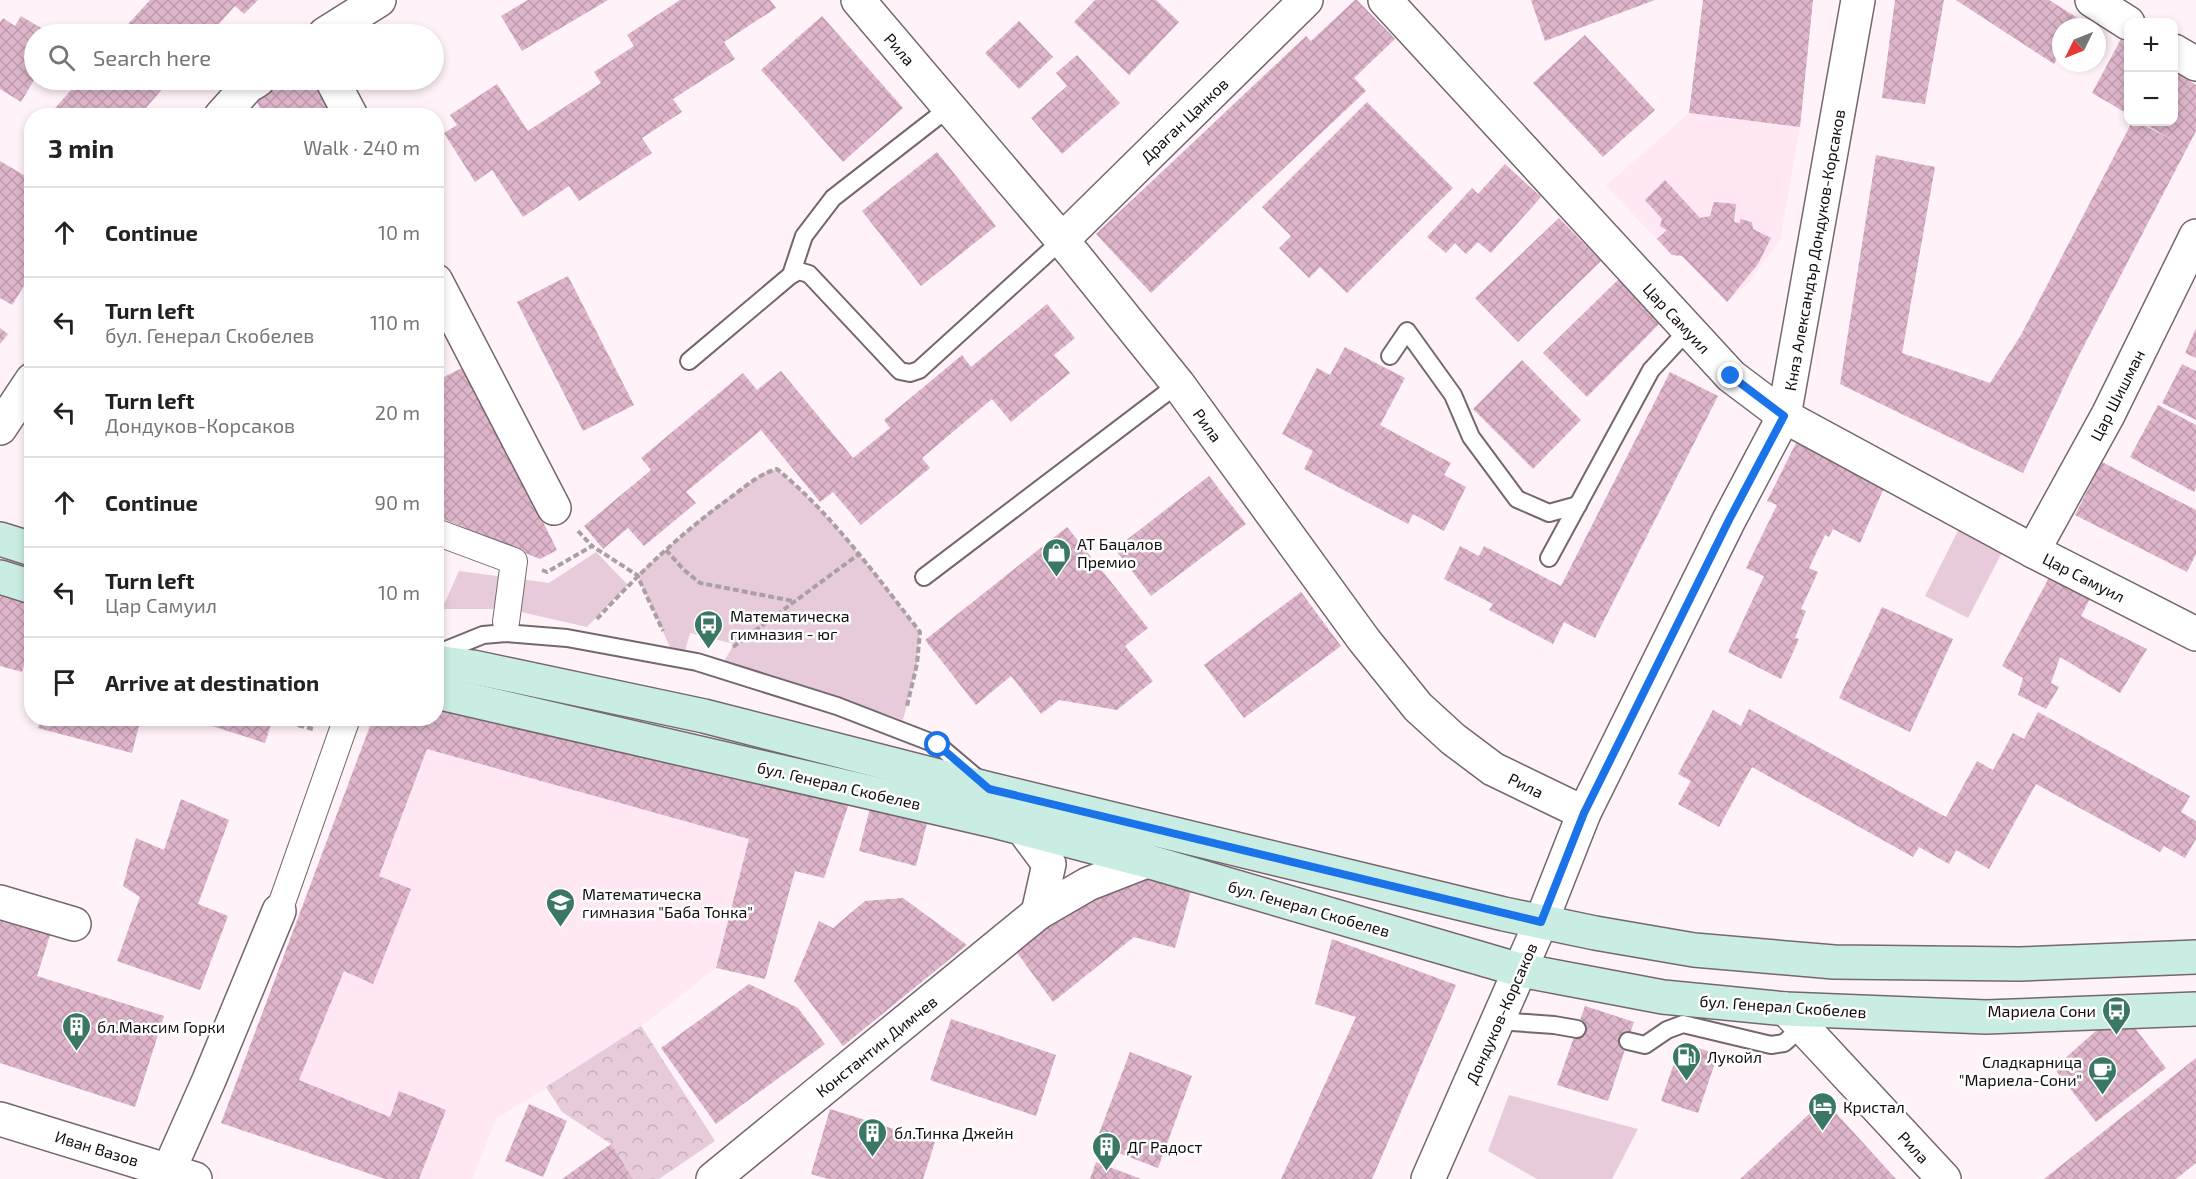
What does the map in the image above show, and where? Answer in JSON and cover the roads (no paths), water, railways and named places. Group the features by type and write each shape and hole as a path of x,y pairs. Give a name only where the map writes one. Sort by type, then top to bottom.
{"main road":[{"path":"0,539 24,546"},
{"path":"0,577 24,584"},
{"name":"бул. Генерал Скобелев","path":"444,663 473,667 704,716 989,789 1541,922 1694,950 1834,962 2020,964 2196,957"},
{"name":"бул. Генерал Скобелев","path":"444,694 1023,829 1147,861 1520,970 1663,997 1794,1018 1986,1017 2196,1009"}],"street":[{"path":"341,24 379,0"},
{"name":"Рила","path":"858,0 1062,240 1178,384 1364,640 1418,707 1453,739 1493,769 1584,813"},
{"name":"Драган Цанков","path":"1062,240 1306,0"},
{"name":"Цар Самуил","path":"1385,0 1731,376 1784,416 2033,551 2196,634"},
{"name":"Княз Александър Дондуков-Корсаков","path":"1584,813 1729,520 1784,416 1858,0"},
{"path":"2092,0 2124,20"},
{"path":"2178,53 2196,64"},
{"path":"228,108 244,90"},
{"path":"337,90 347,108"},
{"name":"Цар Шишман","path":"2033,551 2108,415 2196,236"},
{"path":"444,296 554,508"},
{"path":"0,428 24,392"},
{"path":"444,535 514,561 506,622"},
{"path":"176,1176 209,1080 279,911 344,726"},
{"name":"Дондуков-Корсаков","path":"1428,1179 1541,922 1584,813"},
{"path":"1023,829 1049,864 1038,913"},
{"name":"Константин Димчев","path":"713,1179 1038,913 1088,884 1147,861"},
{"path":"0,902 74,924"},
{"name":"Рила","path":"1794,1018 1944,1179"},
{"name":"Иван Вазов","path":"0,1119 176,1176"}],"lane":[{"path":"791,275 804,236 833,198 950,108"},
{"path":"689,361 791,275 799,271 809,274 900,371 910,373 928,363 1062,240"},
{"path":"1549,558 1651,370 1688,330"},
{"path":"1390,356 1407,331 1453,395 1471,437 1517,499 1549,513 1578,505"},
{"path":"924,577 1178,384"},
{"path":"444,651 483,635 506,633 567,638 698,662 837,706 938,745 989,789"},
{"path":"1628,1041 1645,1045 1667,1030 1683,1024 1771,1045 1784,1043 1794,1018"},
{"path":"1498,1021 1577,1029"}],"place":[{"name":"АТ Бацалов Премио","path":"1056,578"},
{"name":"Математическа гимназия - юг","path":"709,650"},
{"name":"Математическа гимназия \"Баба Тонка\"","path":"561,928"},
{"name":"Мариела Сони","path":"2117,1036"},
{"name":"бл.Максим Горки","path":"76,1052"},
{"name":"Лукойл","path":"1686,1082"},
{"name":"Сладкарница \"Мариела-Сони\"","path":"2103,1096"},
{"name":"Кристал","path":"1822,1132"},
{"name":"бл.Тинка Джейн","path":"873,1158"},
{"name":"ДГ Радост","path":"1106,1172"}]}
